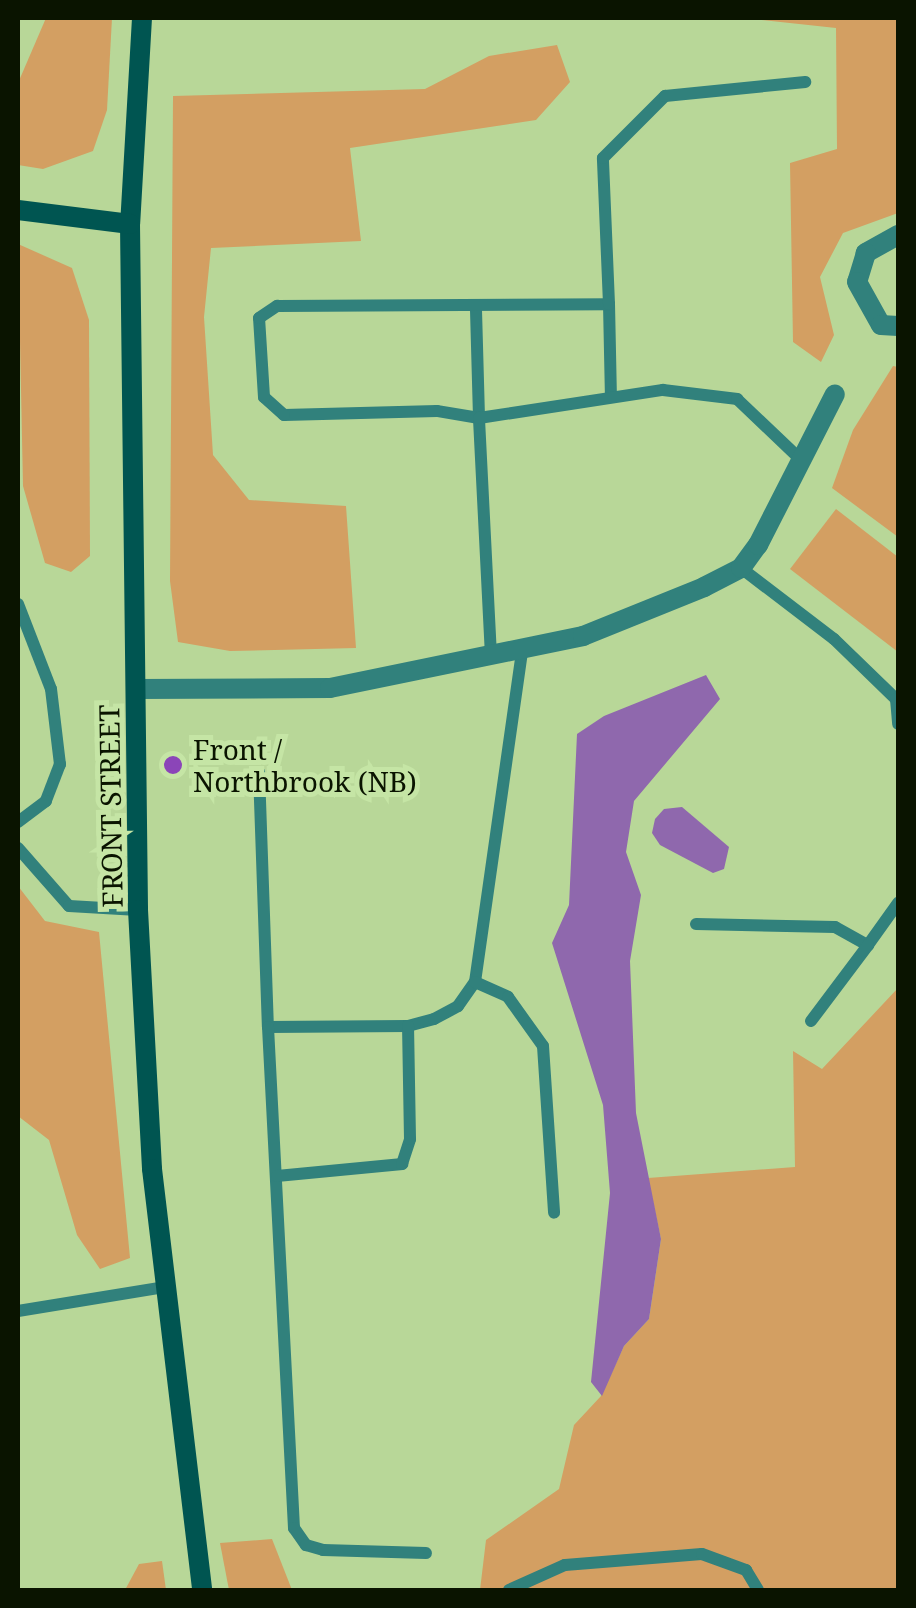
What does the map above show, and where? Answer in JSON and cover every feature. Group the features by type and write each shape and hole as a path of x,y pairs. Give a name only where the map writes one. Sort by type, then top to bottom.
{"main road":[{"name":"FRONT STREET","path":"142,18 130,224 138,910 164,1287 202,1590"},
{"path":"18,210 130,224"}],"street":[{"path":"898,235 866,253 857,282 882,326 898,326"},
{"path":"136,690 330,688 583,636 741,568 774,514 798,456 834,394"}],"lane":[{"path":"611,397 603,158 665,96 804,82"},
{"path":"610,304 476,310 277,306 260,318 264,397 284,415 437,411 479,418 663,390 737,400 798,456"},
{"path":"476,310 491,656"},
{"path":"741,568 834,639 896,699 898,724"},
{"path":"18,604 51,689 60,764 46,801 18,822"},
{"path":"268,1027 408,1026 458,1006 475,982 522,650"},
{"path":"260,772 268,1027 294,1528 306,1544 323,1550 426,1553"},
{"path":"18,848 69,906 138,910"},
{"path":"811,1021 898,902"},
{"path":"696,924 835,927 868,945"},
{"path":"475,982 508,997 543,1046 554,1213"},
{"path":"277,1176 402,1164 410,1139 408,1026"},
{"path":"18,1311 164,1287"},
{"path":"510,1590 566,1565 702,1554 746,1570 758,1590"}],"shaded area":[{"path":"46,18 112,18 107,110 93,151 43,169 18,165 18,83"},
{"path":"744,18 898,18 898,213 843,233 820,277 834,335 821,362 793,342 790,163 837,149 836,28"},
{"path":"557,45 570,82 536,120 350,148 361,241 211,248 204,317 213,455 249,500 346,506 356,648 230,651 178,642 170,581 173,96 425,89 489,56"},
{"path":"18,244 72,268 89,320 90,556 71,572 45,563 23,486"},
{"path":"893,366 898,367 898,537 832,488 853,430"},
{"path":"836,509 898,557 898,652 790,569"},
{"path":"706,675 720,699 634,801 626,852 641,895 630,961 636,1113 661,1239 649,1319 624,1346 602,1396 591,1382 610,1193 603,1105 552,943 569,905 577,734 604,716"},
{"path":"682,807 729,847 724,869 713,873 660,845 652,833 655,819 664,809"},
{"path":"18,886 45,921 99,932 130,1258 100,1269 77,1235 49,1140 18,1116"},
{"path":"898,988 898,1590 480,1590 486,1540 559,1489 574,1425 601,1396 624,1346 649,1319 661,1239 648,1178 795,1167 793,1051 822,1069"},
{"path":"272,1539 292,1590 229,1590 220,1543"},
{"path":"162,1561 166,1590 125,1590 139,1564"}],"place":[{"name":"Front / Northbrook (NB)","path":"173,765"}]}
